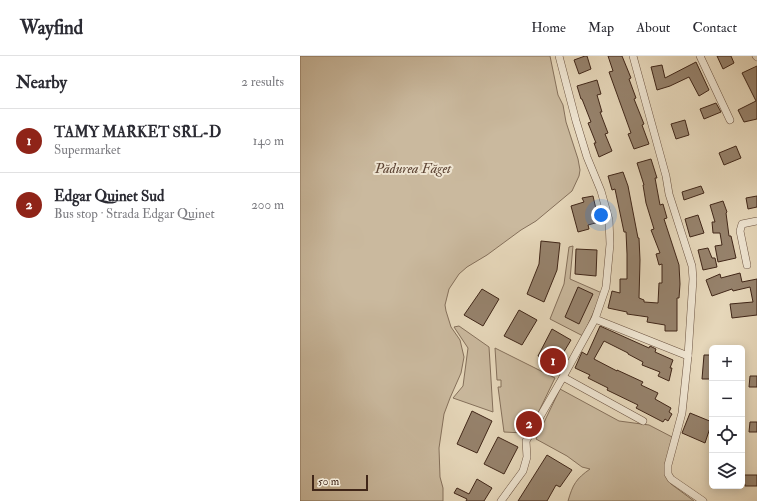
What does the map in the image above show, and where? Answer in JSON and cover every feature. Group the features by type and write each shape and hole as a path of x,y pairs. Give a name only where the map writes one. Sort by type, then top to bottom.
{"street":[{"path":"501,501 523,471 527,457 526,441 595,319 606,288 610,250 609,220 601,191 587,157 576,121 559,56"},
{"path":"633,56 666,176 669,194 692,266 693,279 688,356 682,413 668,474 671,479 703,501"},
{"path":"700,56 730,120"},
{"path":"747,265 741,235 741,227 742,224 757,221"},
{"path":"595,319 688,356"},
{"path":"563,377 643,421"}],"green space":[{"name":"Pădurea Făget","path":"300,56 550,56 558,95 563,105 566,122 578,159 580,170 579,176 572,191 536,221 467,267 459,274 449,289 445,305 446,311 451,327 460,340 464,357 461,373 444,414 439,448 443,501 300,501"},
{"path":"573,246 570,279 602,293 583,336 550,319 564,284 569,247"},
{"path":"459,326 489,347 493,412 453,398 463,386 468,348 454,327"},
{"path":"495,348 555,378 539,411 524,433 504,432 498,387 501,387 501,380 497,380"},
{"path":"560,389 619,421 649,425 674,438 666,474 671,484 694,501 568,501 576,482 590,469 582,467 567,456 536,439"}],"building":[{"path":"587,56 591,69 579,74 574,60"},
{"path":"608,56 622,56 631,78 629,79 636,98 634,99 644,124 642,125 649,144 634,149 628,134 631,133 609,72 613,71"},
{"path":"717,56 731,56 734,63 723,69"},
{"path":"696,62 709,90 699,96 689,77 657,90 651,67 662,65 665,78"},
{"path":"757,66 757,119 744,122 738,110 756,101 742,73"},
{"path":"597,80 601,94 597,95 602,112 600,112 608,133 605,134 612,151 599,157 594,143 596,143 588,123 591,122 577,86"},
{"path":"716,103 721,112 704,119 700,109"},
{"path":"685,120 689,135 676,139 671,124"},
{"path":"736,146 741,158 724,165 719,153"},
{"path":"651,159 657,178 655,178 660,205 663,204 667,218 664,219 679,265 680,284 679,298 677,298 677,331 665,331 665,325 647,322 648,317 627,314 627,312 608,308 612,291 620,293 620,279 627,279 626,232 624,232 615,189 612,190 608,176 623,172 628,186 639,238 639,298 644,300 644,302 658,303 659,283 662,283 662,264 659,265 656,254 660,253 651,230 654,229 646,203 644,185 637,163"},
{"path":"701,186 704,193 684,200 682,192"},
{"path":"593,196 599,222 588,225 589,229 578,232 571,206 584,202 582,198"},
{"path":"757,196 757,207 748,209 746,198"},
{"path":"723,201 727,212 729,236 731,236 736,258 718,262 715,246 722,245 720,233 713,233 712,222 715,222 710,205"},
{"path":"698,215 704,233 690,237 685,219"},
{"path":"541,241 560,243 557,270 544,302 527,294 539,264"},
{"path":"708,248 712,258 715,258 717,267 703,270 698,250"},
{"path":"576,249 597,250 596,276 575,274"},
{"path":"740,273 742,282 757,279 757,315 732,318 730,304 753,302 750,287 733,291 732,289 712,296 706,280 720,274 721,278"},
{"path":"578,287 593,294 579,324 565,317"},
{"path":"482,289 499,299 483,326 464,315"},
{"path":"519,310 537,320 522,345 504,336"},
{"path":"600,326 649,348 650,346 656,349 655,352 673,360 670,368 672,368 669,381 658,376 660,372 642,365 643,362 604,341 594,359 643,382 641,385 658,393 655,399 671,408 669,412 672,414 668,421 665,419 663,422 636,408 638,405 607,390 608,388 588,378 590,375 575,368 582,352 587,355"},
{"path":"552,329 571,340 556,365 538,356"},
{"path":"704,355 709,355 709,379 702,379"},
{"path":"750,376 757,376 757,387 749,387"},
{"path":"472,411 492,421 477,453 457,444"},
{"path":"690,413 709,421 709,431 705,443 682,433"},
{"path":"750,422 757,422 757,432 749,432"},
{"path":"498,437 518,447 504,474 484,464"},
{"path":"547,455 572,470 560,487 556,485 547,501 518,501"},
{"path":"745,475 757,475 757,486 745,486"},
{"path":"477,479 492,488 484,501 466,501 467,499 454,493 457,488 469,494"}],"place":[{"name":"TAMY MARKET SRL-D","path":"553,361"},
{"name":"Edgar Quinet Sud","path":"529,424"}]}
